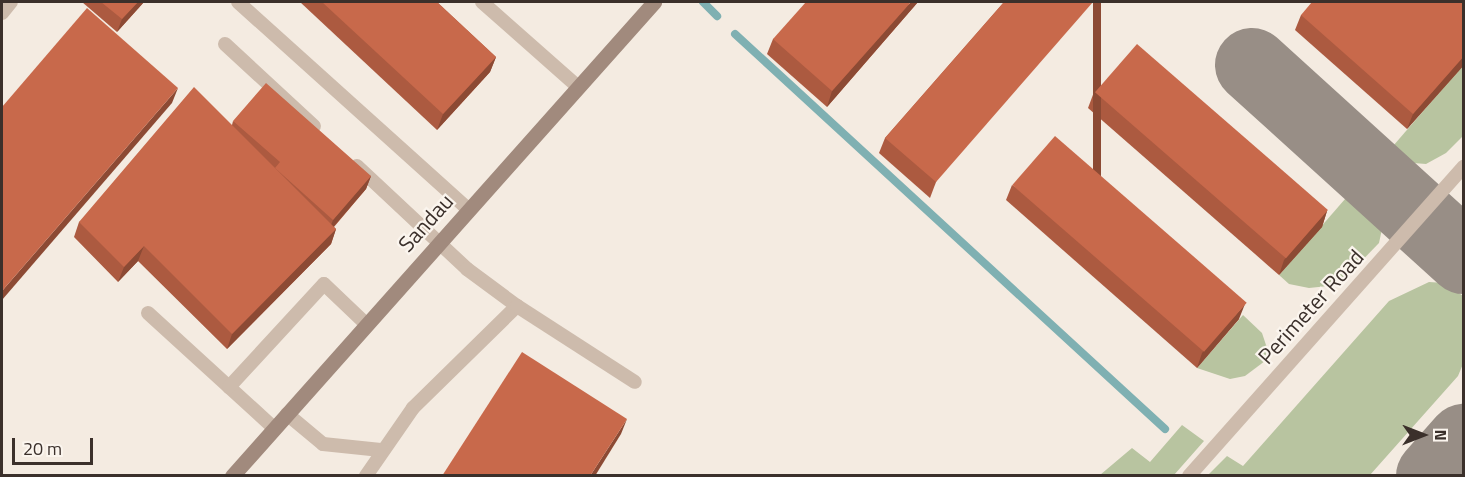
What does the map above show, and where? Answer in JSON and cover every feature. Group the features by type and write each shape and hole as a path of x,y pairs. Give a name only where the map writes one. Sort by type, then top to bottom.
{"street":[{"name":"Sandau","path":"232,476 654,2"}],"lane":[{"path":"2,13 11,2"},
{"path":"238,2 468,209"},
{"path":"482,2 578,87"},
{"path":"225,44 328,139"},
{"path":"345,155 466,269 517,306 635,382"},
{"name":"Perimeter Road","path":"1189,476 1464,166"},
{"path":"229,387 324,284 366,324"},
{"path":"366,476 381,450 413,408 517,306"},
{"path":"148,313 274,428"},
{"path":"286,414 323,444 381,450"}],"green space":[{"path":"1463,65 1463,136 1446,153 1426,164 1401,162 1387,153"},
{"path":"1352,191 1382,229 1379,243 1347,276 1328,286 1309,288 1289,284 1279,275"},
{"path":"1429,282 1445,283 1463,296 1463,364 1458,376 1370,475 1208,475 1227,456 1243,466 1389,301"},
{"path":"1243,315 1262,333 1267,348 1265,361 1245,376 1230,379 1197,368"},
{"path":"1182,425 1204,441 1174,475 1100,475 1132,448 1150,462"}],"building":[{"path":"101,2 138,2 122,19"},
{"path":"322,2 437,2 496,57 443,114"},
{"path":"806,2 911,2 832,91 773,39"},
{"path":"1004,2 1093,2 936,182 885,138"},
{"path":"1312,2 1464,2 1464,56 1413,114 1301,15"},
{"path":"87,8 178,88 2,291 2,107"},
{"path":"1137,44 1328,210 1286,258 1095,92"},
{"path":"266,83 371,176 333,220 275,168 280,162 233,121"},
{"path":"194,87 336,229 232,334 144,246 124,267 79,222"},
{"path":"1055,136 1247,303 1204,352 1012,185"},
{"path":"522,352 627,419 590,476 442,476"}],"waterway":[{"path":"703,2 717,16"},
{"path":"735,34 1165,429"}],"taxiway":[{"path":"1252,65 1464,257"},
{"path":"1433,476 1464,441"}]}
